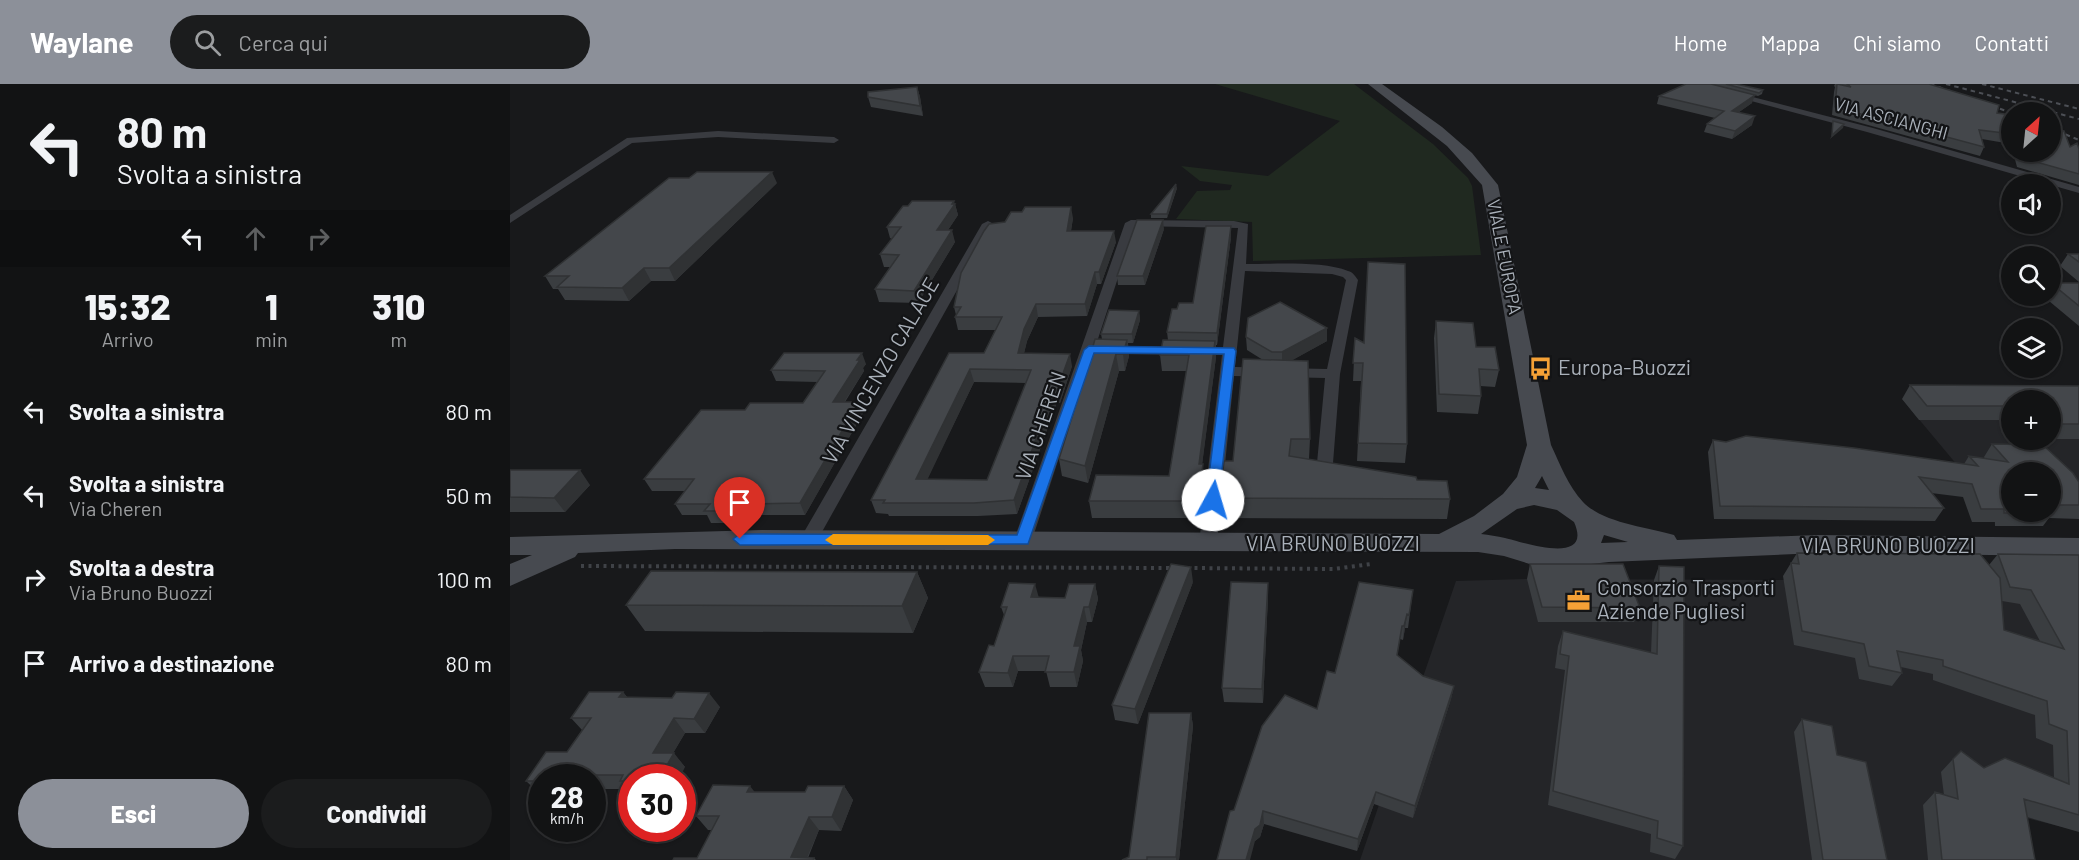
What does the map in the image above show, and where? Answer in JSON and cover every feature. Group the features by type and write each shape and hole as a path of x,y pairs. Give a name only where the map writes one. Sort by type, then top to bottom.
{"main road":[{"name":"VIALE EUROPA","path":"1374,84 1449,141 1474,163 1490,185 1539,445"},
{"path":"1539,445 1528,479 1505,506 1498,519 1500,529 1506,539 1529,555 1554,559 1576,555 1696,548"},
{"path":"1539,445 1557,483 1590,528 1591,538 1586,548 1576,555"},
{"path":"1432,544 1473,528 1519,498 1546,496 1614,529 1696,548"},
{"name":"VIA BRUNO BUOZZI","path":"510,546 810,539 1478,543 1529,555"},
{"path":"510,576 555,554 586,543"},
{"name":"VIA BRUNO BUOZZI","path":"1696,548 1818,544 2079,547"}],"street":[{"name":"VIA ASCIANGHI","path":"1692,84 1870,130 2079,190"},
{"path":"510,220 630,140 718,134 834,140"},
{"name":"VIA CHEREN","path":"1023,540 1131,223 1244,226 1240,267"},
{"name":"VIA VINCENZO CALACE","path":"810,539 988,224"},
{"path":"1208,543 1240,267 1333,270 1347,274 1352,280 1333,374 1325,463"},
{"path":"1089,350 1230,351"},
{"path":"1227,371 1333,374"}],"path":[{"path":"571,566 1334,569 1380,563"}],"shaded area":[{"path":"1215,84 1354,84 1433,144 1468,178 1472,186 1481,255 1253,261 1252,222 1176,219 1197,191 1230,190 1232,185 1200,181 1181,166 1268,176 1340,121"},
{"path":"1902,399 2001,400 2001,450 2061,450 2061,401 2079,401 2079,517 2061,517 2061,462 2001,462 2001,522 2041,522 2043,526 1995,526 1991,481 1968,478"},
{"path":"1527,579 2079,581 2079,831 2014,815 2021,860 1360,860 1456,581"}],"building":[{"path":"1686,84 1711,84 1755,95 1732,111 1755,116 1735,131 1707,124 1724,111 1659,96"},
{"path":"1726,84 1736,84 1763,90 1759,93"},
{"path":"1837,84 1851,87 1847,84 1929,84 1999,105 1997,113 2001,114 2001,133 1979,130 1984,147 1835,107"},
{"path":"917,87 920,106 868,97 868,92"},
{"path":"1833,121 1844,124 1832,135"},
{"path":"2061,130 2064,131 2070,147 2077,143 2079,174 2036,162 2061,162"},
{"path":"697,172 772,172 669,268 644,268 622,288 557,287 569,276 545,276 669,178 689,178"},
{"path":"1176,184 1167,214 1151,214"},
{"path":"912,201 954,201 952,204 955,204 937,230 952,230 914,291 875,289 899,255 880,254 901,227 887,227 903,206 908,206"},
{"path":"1025,207 1071,207 1067,231 1114,231 1099,272 1095,272 1085,304 1036,304 1024,329 1018,353 1070,354 1057,390 1054,389 1014,500 974,503 883,503 885,500 871,500 949,353 984,353 1002,317 955,317 961,307 954,307 961,273 989,224 1005,222 1011,212 1022,212","holes":["970,369 1031,370 987,480 916,479"]},
{"path":"1137,220 1163,220 1143,276 1117,276"},
{"path":"1206,226 1231,226 1217,333 1167,332 1172,309 1177,309 1179,303 1193,303"},
{"path":"2068,254 2079,254 2079,262"},
{"path":"1368,262 1405,264 1407,444 1358,443 1363,363 1353,363 1355,338 1364,343"},
{"path":"2061,283 2079,283 2079,306 2061,291"},
{"path":"1280,302 1327,328 1282,352 1272,352 1246,337 1248,318"},
{"path":"1109,310 1139,311 1132,334 1101,334"},
{"path":"1436,321 1473,323 1476,347 1495,347 1499,370 1479,369 1481,396 1439,394"},
{"path":"1095,339 1127,340 1123,354 1116,354 1085,466 1059,459 1079,394 1075,392"},
{"path":"1163,340 1215,341 1199,464 1203,464 1198,501 1089,501 1096,475 1169,476 1189,355 1160,355"},
{"path":"784,353 862,353 857,360 860,360 833,402 859,402 800,503 744,504 739,511 704,511 710,504 675,504 694,479 644,479 701,410 745,410 750,403 803,403 825,371 771,370"},
{"path":"1243,359 1308,361 1310,439 1291,439 1289,456 1416,477 1417,480 1447,481 1450,499 1220,498 1224,461 1233,461"},
{"path":"1910,385 2079,386 2079,424 2061,423 2061,390 2001,390 2001,406 1927,406"},
{"path":"1746,436 1854,448 1978,466 1969,456 2008,462 2001,462 2001,509 1981,509 1972,484 1919,477 1944,508 1720,506 1713,440 1726,442"},
{"path":"1992,444 2001,444 2001,450 2048,450 2073,473 2079,482 2079,505 2061,505 2061,462 2008,462"},
{"path":"510,470 580,470 554,498 510,497"},
{"path":"1797,553 1980,554 2000,578 2004,630 2064,649 2031,590 2010,587 1998,554 2079,555 2079,815 2024,799 2035,860 1942,860 1935,792 1958,799 1953,759 1961,751 1984,768 2005,758 2069,784 2067,731 2049,724 2047,701 1943,666 1943,660 1897,651 1902,673 1869,666 1864,644 1802,631 1791,563 1799,564"},
{"path":"1171,564 1191,567 1135,709 1112,705"},
{"path":"1530,564 1623,564 1640,608 1542,607"},
{"path":"1659,566 1684,567 1683,846 1657,838 1658,821 1553,791 1569,656 1560,654 1563,631 1657,654"},
{"path":"651,571 917,572 902,606 626,605"},
{"path":"1231,582 1268,583 1262,689 1222,688"},
{"path":"1359,582 1413,590 1409,615 1407,614 1404,626 1402,626 1397,655 1423,676 1454,686 1415,806 1376,792 1358,839 1263,811 1246,860 1217,860 1230,811 1234,810 1262,726 1285,695 1317,709 1327,671 1335,673"},
{"path":"1009,583 1035,584 1031,597 1065,598 1069,584 1095,584 1089,607 1084,607 1074,646 1080,646 1074,672 1045,672 1049,656 1013,656 1008,673 979,672 989,645 994,646 1007,607 1001,607"},
{"path":"589,692 623,692 619,697 672,698 676,692 709,693 694,719 674,718 653,753 674,753 668,764 618,764 618,775 606,775 606,764 538,764 546,752 567,752 591,718 571,718"},
{"path":"1149,713 1191,713 1176,857 1122,860 1129,857"},
{"path":"1802,719 1832,726 1837,755 1866,762 1887,860 1823,860"},
{"path":"713,785 750,786 747,792 805,792 808,786 844,786 832,817 809,817 791,857 814,858 813,860 673,860 674,858 697,858 719,816 696,816"}],"railway":[{"path":"1930,84 1953,92"},
{"path":"1946,84 2079,119"},
{"path":"1982,84 2079,109"},
{"path":"1984,103 2001,109"},
{"path":"2061,133 2079,140"}],"slow traffic":[{"path":"833,540 988,540"}],"place":[{"name":"Europa-Buozzi","path":"1540,368"},
{"name":"Consorzio Trasporti Aziende Pugliesi","path":"1579,600"}],"route":[{"path":"740,539 1023,540 1089,350 1230,351 1213,500"}]}
